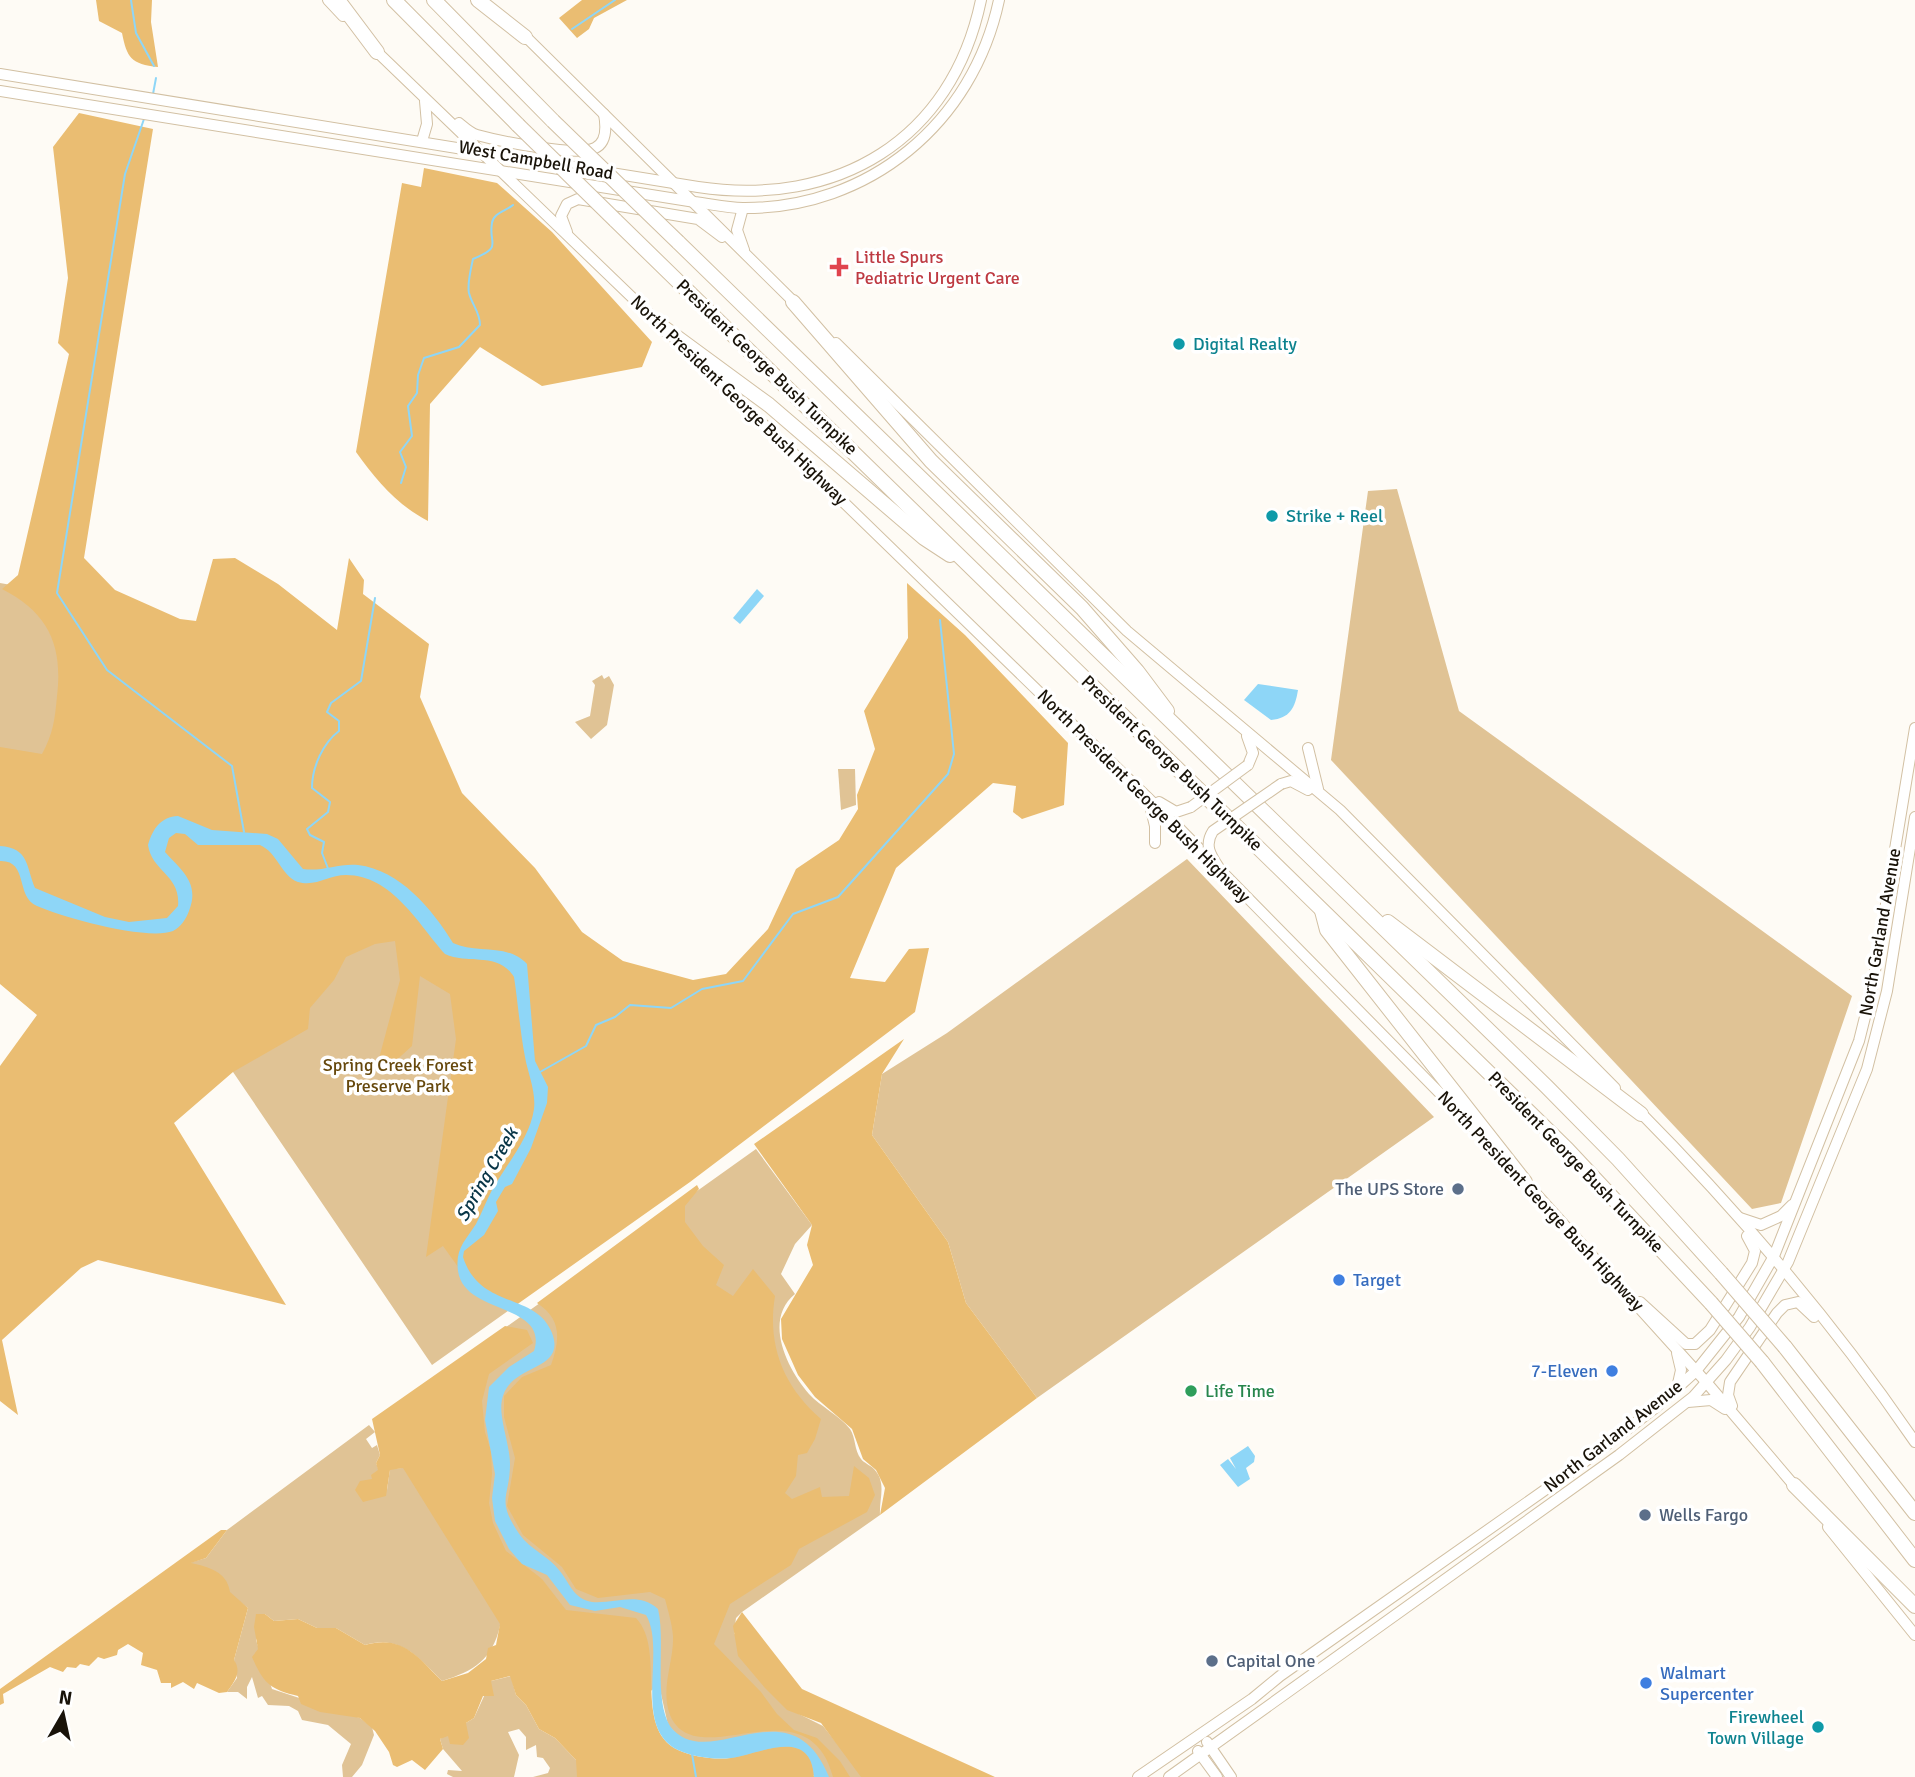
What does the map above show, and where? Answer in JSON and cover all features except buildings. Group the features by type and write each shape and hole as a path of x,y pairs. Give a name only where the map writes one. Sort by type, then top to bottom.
{"highway":[{"path":"338,0 377,52"},
{"name":"President George Bush Turnpike","path":"394,0 518,125 1567,1149 1711,1303 1762,1362 1915,1560"},
{"name":"President George Bush Turnpike","path":"434,0 553,121 1193,746 1328,872 1618,1159 1785,1347 1915,1513"},
{"path":"478,0 526,37"},
{"path":"793,302 931,461 1082,608 1137,670 1193,746"},
{"path":"664,328 769,405 924,538 978,574"},
{"path":"1328,872 1456,976 1641,1114"},
{"path":"1322,910 1327,930 1525,1182"},
{"path":"1794,1485 1915,1606"}],"main road":[{"name":"North President George Bush Highway","path":"328,0 425,100 664,328 1322,971 1525,1182 1675,1347 1794,1485 1915,1635"},
{"path":"487,0 695,202 1127,631 1340,810 1641,1114 1773,1256 1860,1363 1915,1442"},
{"name":"West Campbell Road","path":"1,75 718,190 759,191 815,183 874,160 916,125 937,103 963,58 982,0"},
{"name":"West Campbell Road","path":"0,91 695,202 743,208 783,205 831,195 882,172 919,143 947,114 973,73 990,35 999,0"},
{"path":"425,100 474,134 572,150 594,149 601,143 606,127 604,114"},
{"path":"422,141 427,124 425,100"},
{"path":"569,237 561,216 567,204 578,199 698,219 747,255"},
{"path":"743,208 737,230 747,255"},
{"path":"1136,787 1176,812 1191,807 1248,765 1253,746 1236,724"},
{"name":"North Garland Avenue","path":"1138,1777 1579,1466 1696,1371 1739,1317 1773,1256 1843,1087 1863,1028 1915,728"},
{"path":"1308,748 1310,766 1319,791"},
{"path":"1223,874 1207,848 1213,831 1281,784 1291,781 1300,784 1325,804 1340,810"},
{"path":"1148,799 1154,817 1155,843"},
{"name":"North Garland Avenue","path":"1169,1777 1491,1548 1686,1403 1707,1383 1750,1327 1784,1269 1809,1218 1872,1051 1887,991 1915,817"},
{"path":"1737,1217 1761,1226 1770,1223 1797,1199"},
{"path":"1631,1298 1656,1313 1686,1344 1695,1344 1702,1340 1729,1303 1752,1262 1755,1251 1737,1217"},
{"path":"1738,1419 1728,1395 1728,1387 1785,1305 1798,1302 1805,1306 1845,1353 1860,1363"},
{"path":"1675,1347 1681,1370 1677,1388"},
{"path":"1686,1403 1711,1400 1738,1419"},
{"path":"1579,1466 1587,1477"},
{"path":"1481,1533 1491,1548"},
{"path":"1196,1738 1211,1746 1231,1777"},
{"path":"1196,1738 1200,1755 1217,1777"}],"green space":[{"path":"1397,489 1459,711 1852,996 1781,1203 1752,1209 1331,760 1368,491"},
{"name":"Spring Creek Forest Preserve Park","path":"0,583 57,593 442,938 512,1308 432,1365 233,1072 107,1025 0,857"},
{"path":"602,675 604,679 609,676 614,685 607,725 591,739 575,722 590,716 595,685 592,681"},
{"path":"838,769 855,769 856,805 841,810"},
{"path":"1187,859 1434,1117 1037,1398 966,1303 948,1242 872,1135 882,1074 947,1033"},
{"path":"756,1149 812,1225 795,1244 781,1274 795,1294 781,1317 780,1330 786,1358 809,1394 850,1429 862,1460 878,1474 882,1491 880,1515 742,1612 736,1618 734,1633 789,1709 823,1726 864,1777 823,1777 692,1751 668,1725 659,1685 576,1745 500,1626 487,1656 463,1673 442,1681 417,1657 399,1645 377,1642 365,1645 336,1628 317,1628 298,1619 274,1621 265,1614 256,1640 272,1689 360,1718 372,1727 374,1735 362,1765 352,1777 343,1777 342,1765 351,1744 328,1725 302,1720 298,1711 289,1706 268,1705 262,1696 258,1698 252,1677 247,1687 247,1699 238,1692 227,1692 237,1678 234,1660 248,1608 189,1563 206,1558 227,1530 369,1425 375,1432 366,1439 372,1448 377,1445 380,1455 376,1463 387,1490 390,1469 402,1468 373,1422"},
{"path":"511,1676 516,1695 526,1705 539,1729 555,1738 577,1761 577,1777 533,1777 548,1773 550,1768 543,1758 537,1757 536,1745 526,1750 526,1737 519,1729 508,1732 519,1755 514,1777 453,1777 447,1774 448,1770 462,1771 443,1749 440,1739 474,1718 491,1681"}],"shaded area":[{"path":"96,0 152,0 151,22 158,67 136,62 128,54 122,33 99,21"},
{"path":"582,0 627,0 594,18 589,29 577,38 559,18"},
{"path":"79,113 153,129 84,558 115,590 180,619 196,621 213,559 235,558 278,584 337,630 349,558 364,580 363,594 429,644 420,697 462,793 535,868 582,932 623,961 693,980 726,974 768,929 796,869 839,840 858,809 857,795 875,749 864,711 908,638 907,583 965,635 1068,743 1064,805 1022,819 1013,812 1016,786 993,783 896,868 850,978 885,982 909,949 929,948 915,1012 690,1182 512,1308 476,1292 443,1246 426,1257 456,1039 450,994 420,976 412,1046 391,1065 377,1066 400,980 395,941 375,944 346,957 334,980 310,1008 308,1029 233,1072 174,1123 286,1305 98,1260 81,1268 2,1340 18,1415 0,1401 0,1066 37,1015 0,984 0,747 42,754 53,726 58,662 55,646 42,620 18,598 2,589 18,575 69,354 58,343 68,278 53,147"},
{"path":"424,168 497,183 552,232 652,342 642,367 542,386 480,347 430,404 428,521 388,491 356,452 402,183 421,187"},
{"path":"904,1039 882,1074 872,1135 948,1242 966,1303 1037,1398 880,1515 885,1488 876,1470 863,1459 852,1429 815,1397 798,1375 782,1339 781,1319 813,1265 807,1245 812,1225 754,1144"},
{"path":"697,1185 699,1189 685,1206 685,1222 703,1246 724,1265 716,1285 733,1296 753,1269 775,1296 773,1331 781,1364 797,1393 821,1419 807,1453 798,1455 796,1476 785,1493 792,1499 820,1487 822,1497 849,1496 854,1466 869,1478 875,1495 867,1512 799,1549 791,1565 730,1604 714,1644 761,1692 777,1714 794,1730 817,1738 840,1761 850,1777 833,1777 820,1749 800,1735 777,1731 703,1737 683,1731 670,1715 667,1705 673,1636 665,1599 650,1592 598,1598 576,1589 562,1567 523,1535 507,1506 515,1458 504,1417 504,1396 522,1377 551,1365 556,1347 555,1323 537,1303"},
{"path":"505,1326 527,1330 533,1343 489,1374 482,1401 485,1432 491,1451 489,1503 493,1523 506,1551 542,1579 566,1610 636,1618 645,1632 649,1649 656,1725 664,1739 678,1750 697,1756 724,1759 768,1749 794,1747 804,1752 811,1761 814,1777 577,1777 576,1760 555,1738 539,1729 526,1705 516,1695 510,1676 491,1681 494,1696 483,1696 474,1718 466,1723 469,1738 463,1745 450,1744 448,1736 440,1739 443,1749 425,1770 412,1760 397,1767 393,1765 389,1752 375,1731 360,1718 320,1712 301,1704 298,1696 274,1688 260,1674 252,1657 258,1649 254,1627 256,1614 265,1614 274,1621 298,1619 317,1628 336,1628 365,1645 378,1642 399,1645 417,1656 442,1681 468,1673 486,1659 488,1648 496,1645 500,1624 403,1468 390,1470 386,1496 363,1502 355,1490 360,1481 372,1479 371,1475 378,1470 376,1463 380,1455 372,1419"},
{"path":"221,1530 227,1530 206,1558 191,1563 210,1568 221,1575 230,1592 248,1608 234,1660 236,1676 227,1692 219,1693 197,1683 194,1689 183,1682 171,1688 171,1683 161,1683 157,1670 141,1665 143,1653 128,1644 118,1650 117,1655 104,1659 98,1657 89,1666 80,1664 76,1668 67,1667 63,1672 50,1667 3,1694 4,1703 0,1705 0,1689"},
{"path":"742,1612 802,1689 995,1777 861,1777 821,1723 787,1710 738,1656 733,1626"}],"water":[{"path":"757,589 764,596 740,624 733,618"},
{"path":"1258,684 1298,690 1290,711 1283,717 1271,720 1244,700"},
{"path":"178,816 212,830 267,834 278,839 303,869 351,865 373,868 401,883 413,893 435,917 453,943 511,953 527,964 535,1061 548,1087 547,1103 531,1148 512,1184 505,1187 496,1202 498,1211 484,1235 464,1251 463,1257 471,1274 482,1285 494,1294 534,1311 552,1333 554,1347 550,1357 518,1377 508,1386 502,1399 502,1417 510,1459 506,1499 508,1514 524,1540 555,1565 580,1598 592,1602 635,1599 658,1609 662,1700 670,1726 686,1739 705,1742 772,1732 793,1735 813,1749 829,1777 814,1777 811,1761 804,1752 794,1747 768,1749 724,1759 697,1756 678,1750 664,1739 656,1724 652,1687 653,1648 646,1615 620,1607 595,1611 570,1605 547,1575 522,1564 509,1549 495,1521 492,1498 495,1474 485,1420 489,1387 509,1367 534,1351 535,1336 529,1324 518,1316 475,1295 464,1285 457,1263 462,1246 492,1190 523,1141 532,1120 534,1096 523,1047 514,977 500,964 491,961 445,954 403,904 377,883 346,875 311,883 298,882 287,875 271,853 260,845 198,845 185,834 176,833 169,838 165,852 188,878 192,901 181,925 173,931 161,933 144,933 105,926 37,906 26,895 15,866 0,861 0,846 16,850 25,860 35,888 105,917 129,922 167,918 178,906 178,896 171,880 155,862 148,845 158,824"},
{"path":"1248,1446 1255,1456 1254,1462 1246,1468 1250,1479 1238,1487 1220,1465 1228,1459 1236,1469 1230,1458"}],"waterway":[{"path":"131,0 136,33 154,66"},
{"path":"572,29 615,0"},
{"path":"153,94 156,78"},
{"path":"144,119 125,174 57,593 107,670 232,766 244,832"},
{"path":"401,483 406,467 400,452 412,436 408,406 417,393 418,375 424,358 459,347 480,325 469,289 473,259 492,248 493,220 497,214 513,205"},
{"path":"329,871 322,853 324,842 310,835 307,829 328,812 330,802 312,788 313,780 323,749 339,731 339,721 327,712 331,703 361,681 375,598"},
{"path":"540,1072 586,1046 596,1025 615,1017 630,1005 671,1008 702,989 743,981 793,914 838,897 948,774 954,754 940,620"},
{"path":"692,1754 696,1777"}],"place":[{"name":"Little Spurs Pediatric Urgent Care","path":"839,267"},
{"name":"Digital Realty","path":"1179,344"},
{"name":"Strike + Reel","path":"1272,516"},
{"name":"The UPS Store","path":"1458,1189"},
{"name":"Target","path":"1339,1280"},
{"name":"7-Eleven","path":"1612,1371"},
{"name":"Life Time","path":"1191,1391"},
{"name":"Wells Fargo","path":"1645,1515"},
{"name":"Capital One","path":"1212,1661"},
{"name":"Walmart Supercenter","path":"1646,1683"},
{"name":"Firewheel Town Village","path":"1818,1727"}],"water label":[{"name":"Spring Creek","path":"486,1174"}]}
